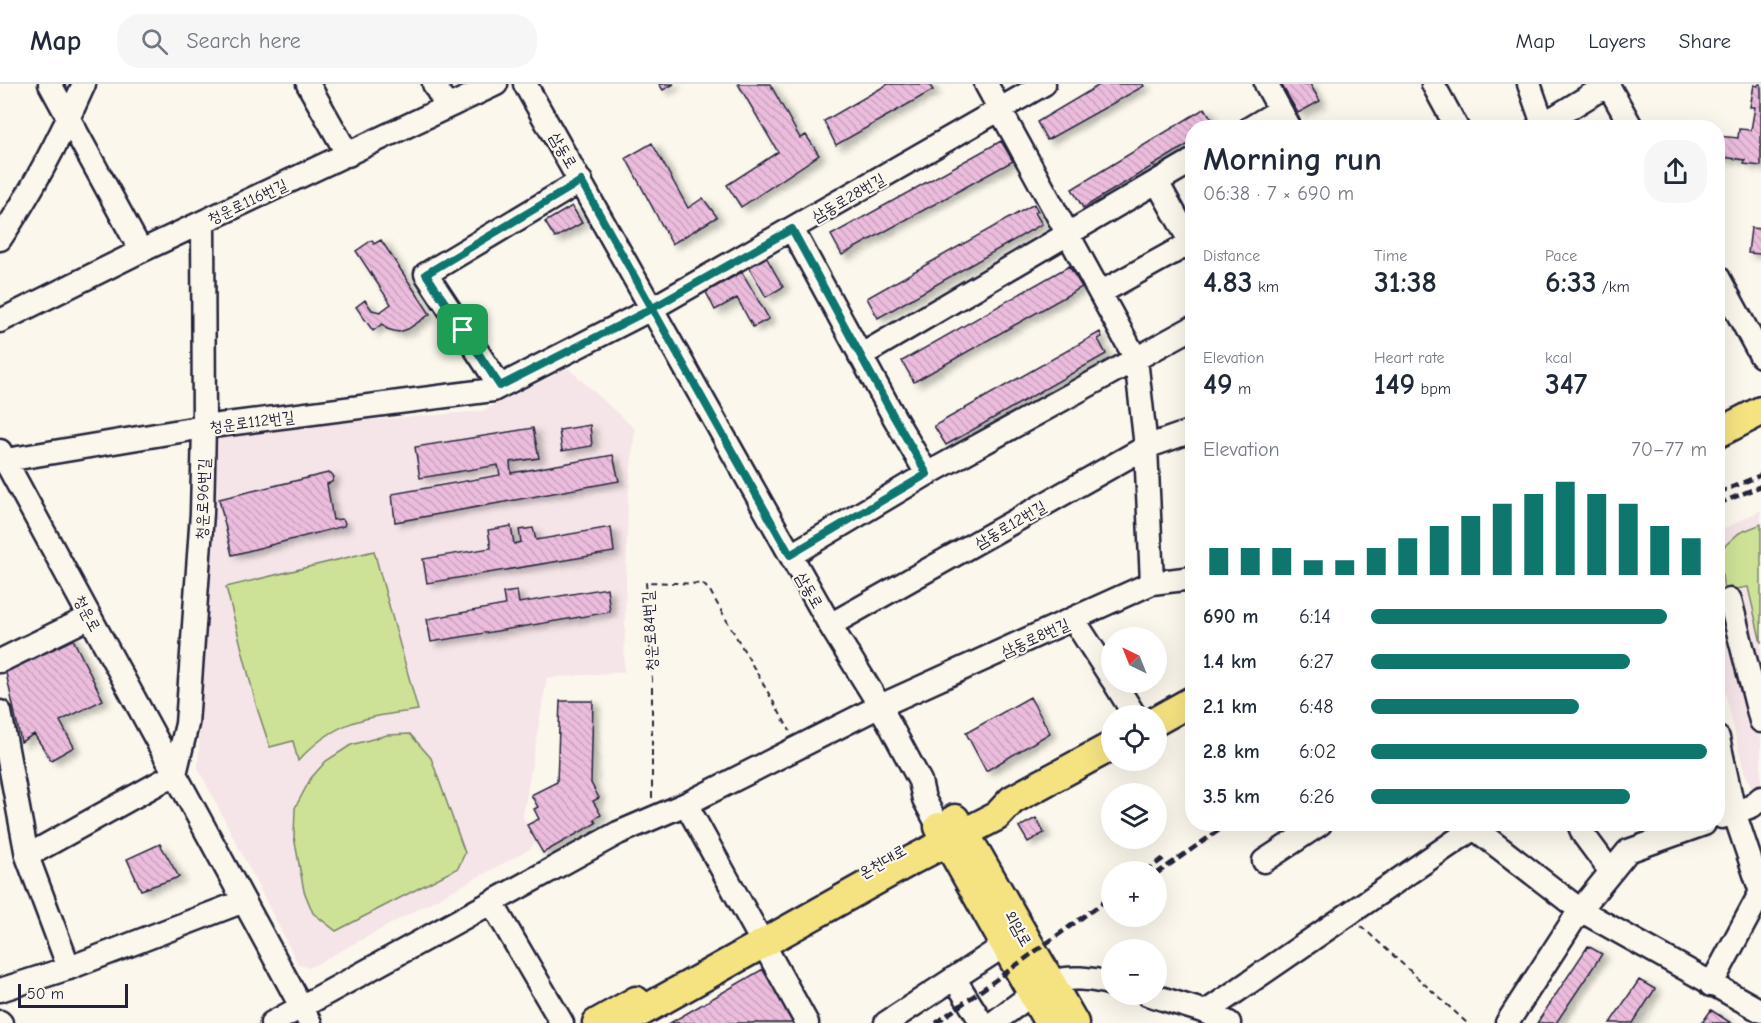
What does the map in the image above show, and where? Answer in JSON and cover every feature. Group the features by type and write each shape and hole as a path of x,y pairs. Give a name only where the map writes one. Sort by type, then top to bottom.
{"main road":[{"path":"1725,429 1761,411"},
{"path":"1167,715 1185,705"},
{"name":"온천대로","path":"597,1023 759,938 951,830 987,803 1012,800 1101,752"},
{"name":"외암로","path":"951,830 1005,945 1040,988 1074,1023"},
{"name":"외암로","path":"951,830 1040,988 1049,1023"},
{"name":"온천대로","path":"621,1023 759,938"}],"street":[{"path":"50,84 141,251"},
{"path":"0,239 26,200 84,84"},
{"path":"308,84 348,155"},
{"path":"434,84 447,107"},
{"name":"청운로116번길","path":"0,321 141,251 496,84"},
{"name":"삼동로","path":"525,84 790,555 880,706 920,781 924,799 951,830"},
{"path":"986,84 1136,359 1146,447 1152,583"},
{"name":"삼동로28번길","path":"651,309 1044,84"},
{"path":"1266,84 1285,118"},
{"path":"1433,84 1453,120"},
{"path":"1529,84 1538,120"},
{"path":"1550,120 1608,84 1628,120"},
{"path":"860,356 1185,165"},
{"path":"500,386 426,274 581,181"},
{"path":"1157,182 1185,230"},
{"name":"청운로96번길","path":"175,774 187,724 202,513 203,222"},
{"path":"792,229 927,474"},
{"path":"1100,293 1185,246"},
{"path":"1725,296 1761,357"},
{"name":"청운로112번길","path":"1,457 204,427 493,390 651,309"},
{"path":"790,555 927,474 1185,332"},
{"name":"삼동로12번길","path":"831,626 1146,447 1185,433"},
{"name":"청운로","path":"1,457 305,1015"},
{"name":"삼동로8번길","path":"880,706 1152,583 1185,579"},
{"path":"1730,600 1761,721"},
{"path":"0,661 90,617"},
{"path":"1074,620 1101,662"},
{"path":"272,1023 305,1015 492,903 618,833 686,804 880,706"},
{"path":"0,712 27,856 69,968"},
{"path":"27,856 175,774"},
{"path":"1711,985 1761,892 1726,816 1752,806 1761,798"},
{"path":"686,804 807,1023"},
{"path":"1264,861 1309,831"},
{"path":"1206,1012 1465,831"},
{"path":"1478,831 1580,910 1761,1011"},
{"path":"1581,831 1611,872"},
{"path":"1507,1023 1580,910 1628,851 1684,831"},
{"path":"0,990 69,968 244,902"},
{"path":"492,903 562,1023"},
{"path":"886,1023 1005,945"},
{"path":"993,1023 1040,988 1067,977 1101,981"},
{"path":"954,978 982,1023"},
{"path":"1167,1000 1206,1012 1229,1023"}],"path":[{"name":"청운로84번길","path":"652,818 652,673 646,582 703,584 710,591 799,747"},
{"path":"1348,914 1467,1023"}],"shaded area":[{"path":"568,368 635,429 628,498 624,672 547,678 523,816 534,843 530,849 309,968 298,964 198,768 212,445 223,432 482,411"},
{"path":"1761,510 1761,807 1744,771 1725,691 1725,528"}],"green space":[{"path":"1761,524 1761,643 1748,587 1725,591 1725,546 1739,533"},
{"path":"374,551 418,710 367,718 352,723 325,737 298,761 293,741 270,747 257,708 226,587"},
{"path":"410,734 431,758 465,853 458,868 336,931 313,913 304,891 294,837 295,808 311,778 326,761 351,745 387,735"}],"building":[{"path":"659,84 674,84 663,90"},
{"path":"738,84 770,84 800,138 806,135 819,155 741,207 727,185 778,152"},
{"path":"888,84 929,84 933,90 836,145 824,121"},
{"path":"1101,84 1143,84 1144,86 1047,140 1037,122"},
{"path":"1281,84 1310,84 1320,101 1298,113"},
{"path":"1761,84 1761,166 1744,164 1745,160 1725,157 1725,137 1738,138 1739,129 1751,130 1755,107 1750,107 1754,85"},
{"path":"1205,108 1212,120 1185,120"},
{"path":"1185,120 1185,146 1083,208 1072,189"},
{"path":"1001,141 1013,161 842,255 831,235"},
{"path":"652,143 688,208 703,198 717,217 672,244 626,158"},
{"path":"1034,204 1038,211 1035,213 1042,224 878,318 867,298"},
{"path":"572,206 582,223 555,238 545,222"},
{"path":"1751,228 1761,229 1761,254 1748,253"},
{"path":"372,240 374,244 381,240 430,314 408,329 399,332 387,329 382,324 373,331 356,307 365,300 372,310 380,312 391,304 356,251"},
{"path":"765,255 783,287 766,297 748,265"},
{"path":"1069,266 1082,287 914,382 902,361"},
{"path":"742,272 769,319 753,327 737,298 715,310 706,292"},
{"path":"1100,332 1102,337 1098,339 1106,354 946,445 934,426"},
{"path":"590,425 592,446 562,451 559,430"},
{"path":"533,428 539,458 510,462 511,473 613,455 619,481 395,522 392,494 500,475 498,465 420,478 415,447"},
{"path":"328,473 334,477 332,482 327,484 333,520 342,519 344,526 232,555 219,499"},
{"path":"511,526 514,544 521,542 519,530 533,528 536,540 611,527 614,552 427,583 423,559 491,548 488,530"},
{"path":"511,526 514,544 521,542 519,530 533,528 536,540 611,527 614,552 427,583 423,559 491,548 488,530"},
{"path":"607,588 610,612 431,642 427,619 505,605 503,593 517,591 519,603"},
{"path":"607,588 610,612 431,642 427,619 505,605 503,593 517,591 519,603"},
{"path":"70,633 103,700 60,721 74,747 51,760 34,734 21,742 4,664"},
{"path":"1030,697 1050,733 986,771 966,733"},
{"path":"560,701 593,701 591,783 599,798 593,801 601,815 594,819 596,823 543,853 527,825 539,819 534,809 538,807 531,795 557,782"},
{"path":"1036,818 1044,833 1028,842 1019,827"},
{"path":"160,844 179,877 141,890 127,859"},
{"path":"1588,946 1602,954 1556,1023 1537,1023"},
{"path":"763,969 795,1023 670,1023"},
{"path":"1639,980 1655,989 1633,1023 1610,1023"},
{"path":"1711,1010 1731,1023 1702,1023"}],"railway":[{"path":"1725,490 1761,475"},
{"path":"1725,501 1761,486"},
{"path":"1167,866 1218,831"},
{"path":"1160,861 1164,858"},
{"path":"936,1023 1101,904"}],"route":[{"path":"463,330 426,274 581,181 651,309 790,555 927,474 792,229 651,309 500,386 463,330"}]}
